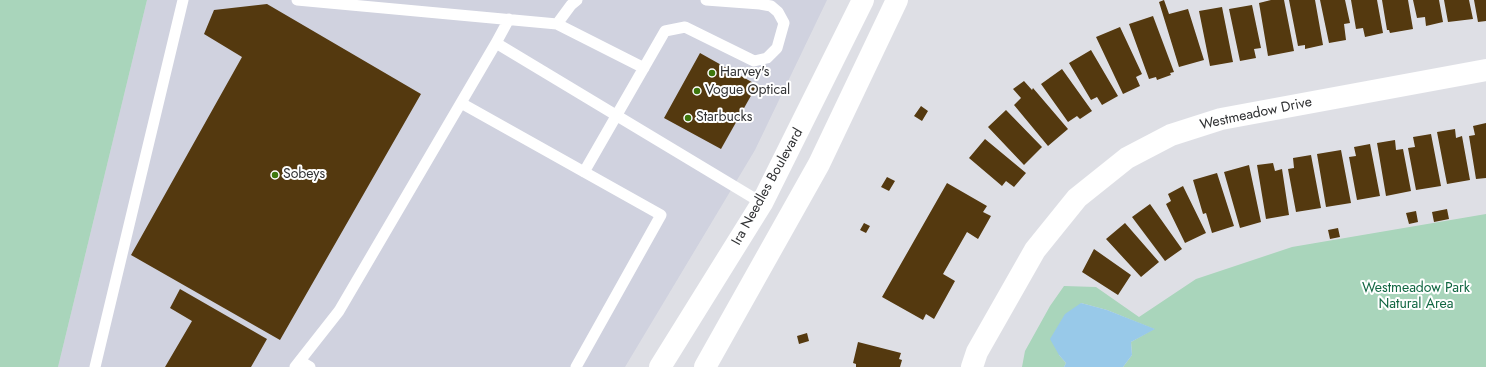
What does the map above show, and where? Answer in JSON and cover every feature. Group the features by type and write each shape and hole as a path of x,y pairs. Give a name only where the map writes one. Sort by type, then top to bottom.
{"main road":[{"name":"Ira Needles Boulevard","path":"660,367 762,203 863,0"},
{"path":"705,367 819,164 897,0"},
{"name":"Westmeadow Drive","path":"972,367 976,352 1035,250 1077,198 1127,158 1171,135 1221,119 1486,70"}],"lane":[{"path":"95,367 183,0"},
{"path":"297,0 557,24 644,68"},
{"path":"557,24 571,5 577,0"},
{"path":"584,172 665,31 684,28 754,61 767,58 777,48 784,23 778,12 771,6 706,0"},
{"path":"310,367 297,364 339,311 509,19"},
{"path":"496,43 762,203"},
{"path":"461,103 661,215 576,367"}],"shaded area":[{"path":"147,0 827,0 755,150 625,367 58,367"}],"green space":[{"path":"0,0 147,0 58,367 0,367"},
{"name":"Westmeadow Park Natural Area","path":"1486,214 1486,367 1123,367 1132,355 1131,342 1154,329 1107,310 1081,303 1059,355 1066,363 1064,367 1022,367 1025,351 1050,306 1064,286 1096,287 1139,317 1196,279 1292,247"}],"water":[{"path":"1081,303 1107,310 1155,329 1131,342 1132,355 1123,367 1064,367 1066,363 1059,355 1050,339 1065,314"}],"building":[{"path":"1164,0 1169,14 1188,9 1204,60 1179,67 1159,2"},
{"path":"1271,0 1284,0 1294,51 1268,56 1259,3"},
{"path":"1289,0 1315,0 1323,45 1305,49 1305,45 1298,46"},
{"path":"1320,0 1345,0 1350,23 1344,24 1346,40 1329,43"},
{"path":"1351,0 1377,0 1383,33 1365,37 1363,28 1356,29"},
{"path":"1382,0 1408,0 1413,29 1390,33 1389,30 1387,30"},
{"path":"1413,0 1439,0 1443,22 1426,26 1425,17 1417,18"},
{"path":"1444,0 1469,0 1473,19 1448,22"},
{"path":"1474,0 1486,0 1486,21 1478,22"},
{"name":"Sobeys","path":"267,4 421,94 280,340 131,255 242,57 204,34 214,10"},
{"path":"1252,5 1261,48 1254,49 1256,58 1240,61 1229,9"},
{"path":"1222,7 1233,62 1210,66 1199,11"},
{"path":"1153,16 1174,72 1170,73 1171,75 1157,80 1156,77 1149,79 1129,24"},
{"path":"1120,27 1142,74 1136,77 1140,86 1123,94 1096,37"},
{"path":"1091,50 1118,96 1102,105 1097,97 1091,100 1069,63"},
{"path":"700,53 757,85 721,149 664,118"},
{"path":"1062,69 1092,111 1080,119 1077,116 1068,122 1041,84"},
{"path":"1024,81 1032,90 1033,88 1068,129 1048,146 1014,105 1021,98 1013,89"},
{"path":"921,106 928,111 922,121 914,116"},
{"path":"1006,110 1042,147 1024,165 988,127"},
{"path":"1486,123 1486,178 1476,179 1469,136 1475,135 1473,126"},
{"path":"1455,129 1456,138 1462,136 1470,180 1447,184 1437,132"},
{"path":"1431,134 1441,186 1416,190 1408,148 1415,147 1413,137"},
{"path":"985,139 1026,173 1014,187 1006,181 1002,186 969,158"},
{"path":"1395,140 1396,150 1403,149 1411,191 1386,196 1377,143"},
{"path":"1370,144 1380,196 1357,200 1349,157 1356,156 1354,147"},
{"path":"1341,150 1351,203 1326,207 1317,154"},
{"path":"1311,155 1321,208 1296,212 1288,169 1294,168 1293,158"},
{"path":"1273,163 1275,171 1282,169 1289,215 1266,219 1257,165"},
{"path":"1249,165 1261,222 1240,228 1224,172"},
{"path":"1217,173 1234,226 1212,233 1206,213 1203,214 1193,180"},
{"path":"887,177 895,181 889,191 881,187"},
{"path":"947,183 987,206 983,212 991,216 978,239 967,232 943,274 955,281 934,319 926,314 923,320 882,297"},
{"path":"1183,186 1206,233 1185,243 1166,204 1171,201 1168,194"},
{"path":"1150,204 1182,249 1165,261 1132,217"},
{"path":"1447,209 1449,219 1434,222 1432,212"},
{"path":"1416,211 1418,222 1409,224 1406,213"},
{"path":"864,223 870,226 866,233 860,230"},
{"path":"1125,223 1159,262 1141,277 1106,239"},
{"path":"1338,228 1340,237 1330,239 1328,230"},
{"path":"1094,249 1131,275 1118,295 1082,272"},
{"path":"180,289 267,339 251,367 165,367 192,321 170,308"},
{"path":"807,333 809,341 799,344 797,336"},
{"path":"858,342 901,353 899,359 902,360 900,367 856,367 856,364 853,363"}],"place":[{"name":"Harvey's","path":"712,73"},
{"name":"Vogue Optical","path":"697,91"},
{"name":"Starbucks","path":"688,118"},
{"name":"Sobeys","path":"275,175"}]}
